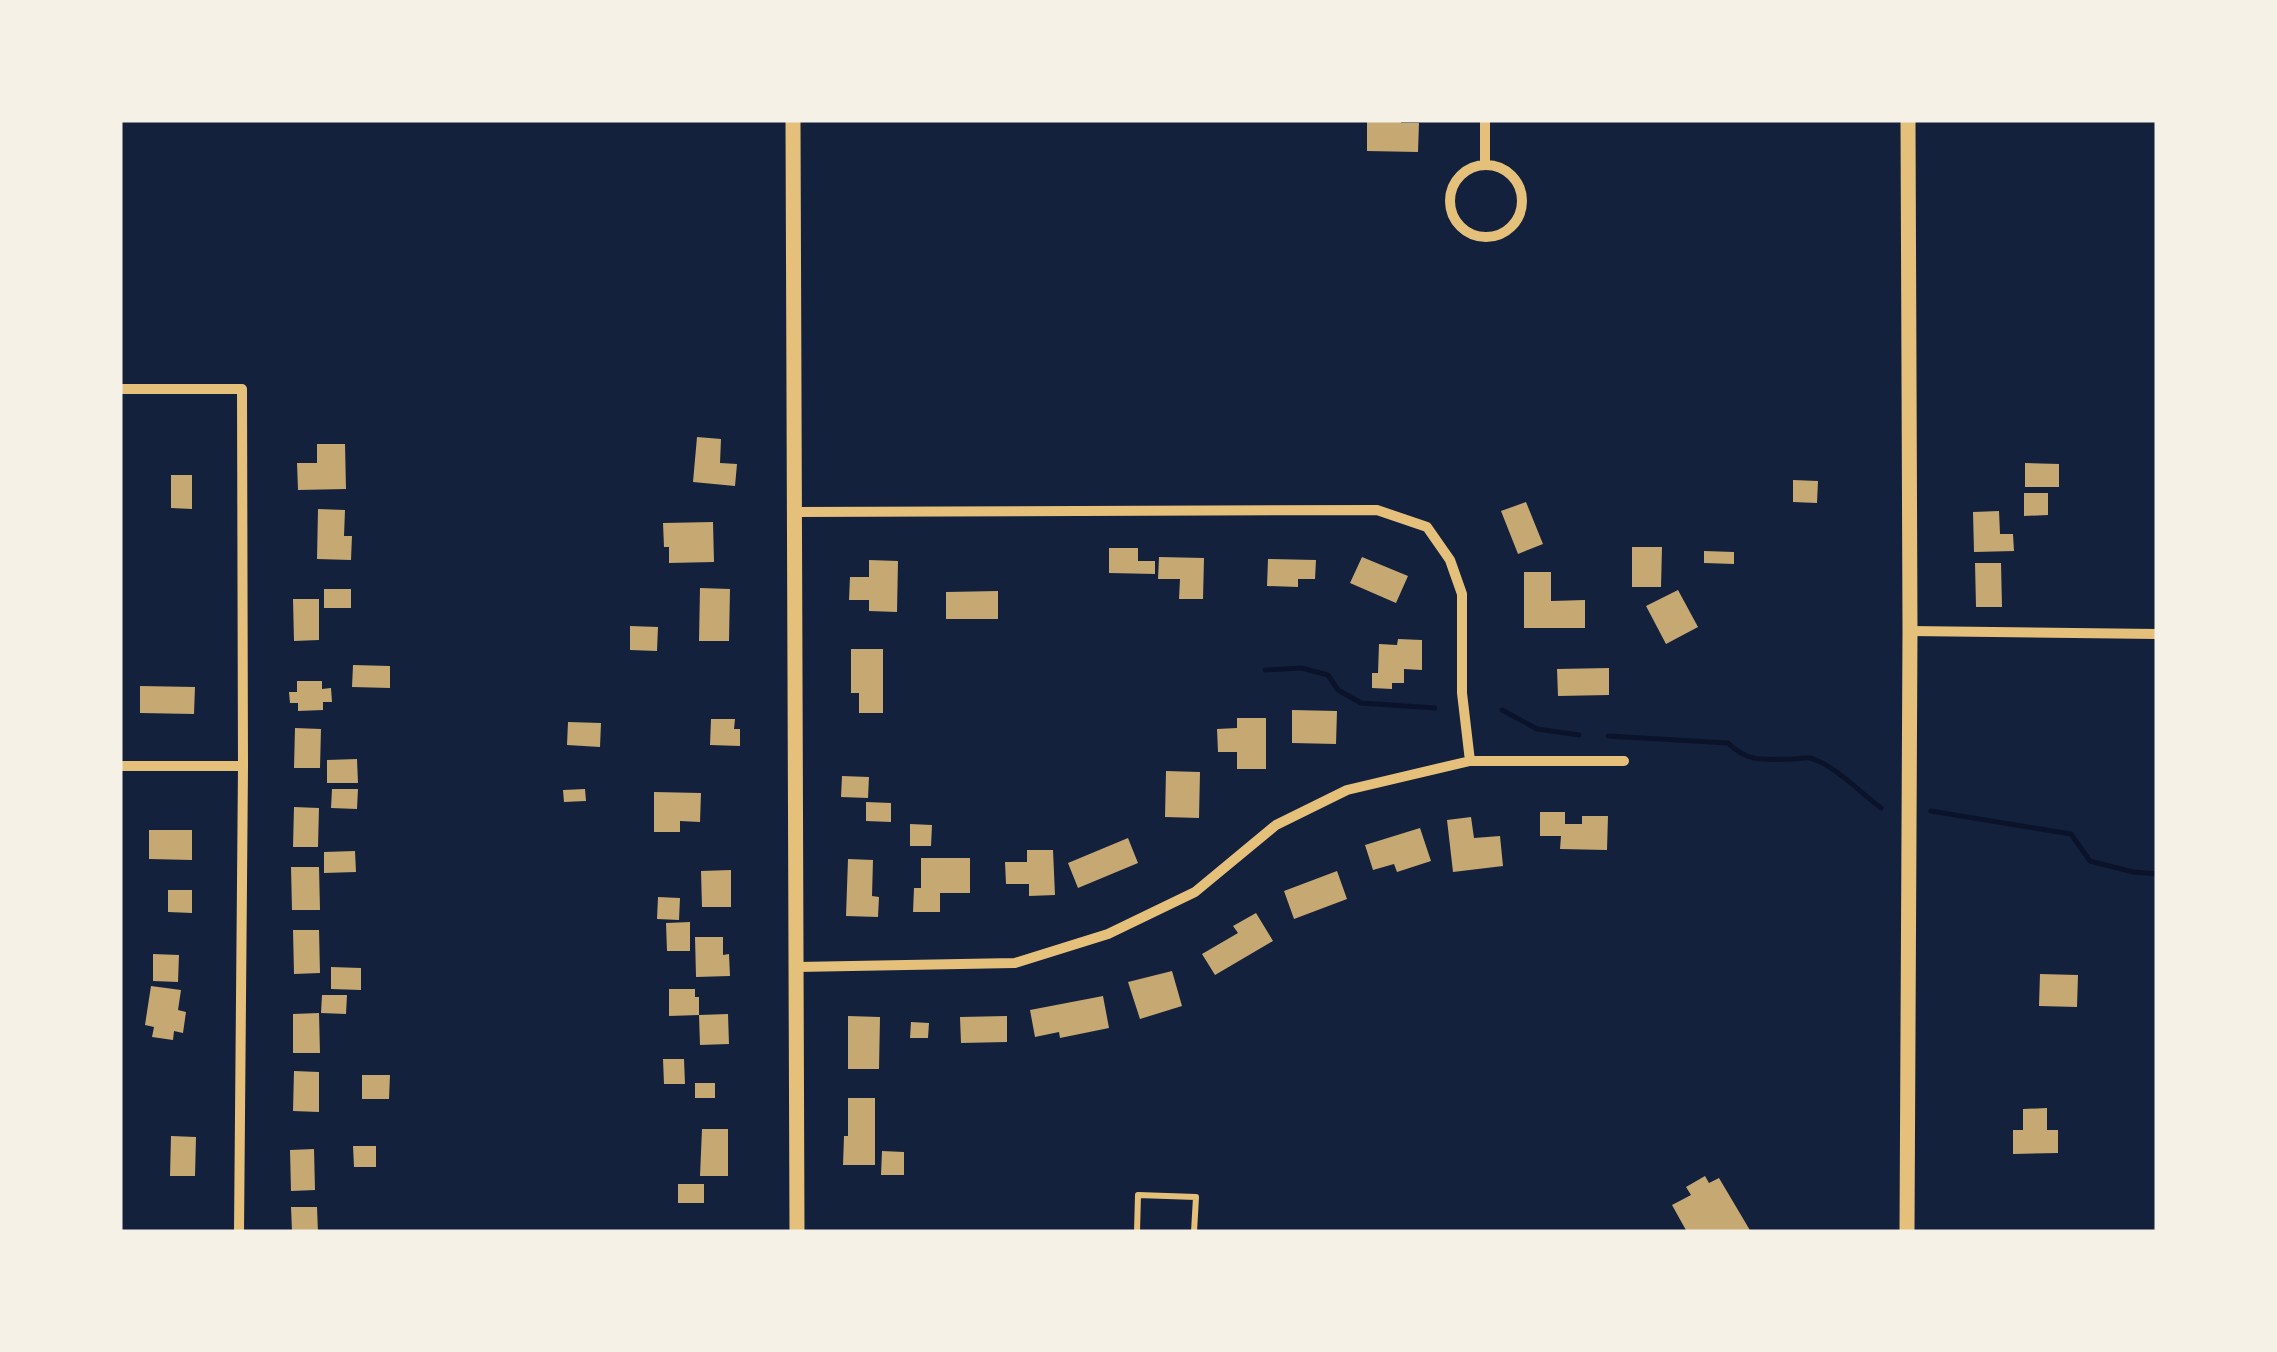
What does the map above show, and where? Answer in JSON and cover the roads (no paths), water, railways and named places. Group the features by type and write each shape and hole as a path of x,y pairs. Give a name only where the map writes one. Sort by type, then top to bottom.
{"street":[{"path":"793,120 796,1232"},
{"path":"1485,120 1485,165"},
{"path":"1908,120 1908,1232"},
{"path":"1485,165 1507,171 1515,179 1522,201 1514,222 1496,235 1484,236 1462,228 1450,207 1450,194 1462,174 1485,165"},
{"path":"120,389 242,389 239,1232"},
{"path":"795,512 1377,510 1427,527 1450,560 1462,594 1462,693 1470,761"},
{"path":"1910,631 2157,634"},
{"path":"797,968 1015,962 1108,934 1195,892 1276,825 1347,790 1470,761 1624,761"},
{"path":"120,766 243,766"}],"lane":[{"path":"1137,1232 1138,1195 1196,1197 1194,1232"}],"waterway":[{"path":"1265,670 1301,668 1328,675 1338,690 1361,703 1435,708"},
{"path":"1502,710 1537,729 1579,735"},
{"path":"1608,736 1728,743 1759,759 1810,758 1838,773 1881,808"},
{"path":"1931,811 2071,834 2090,861 2157,874"}]}
